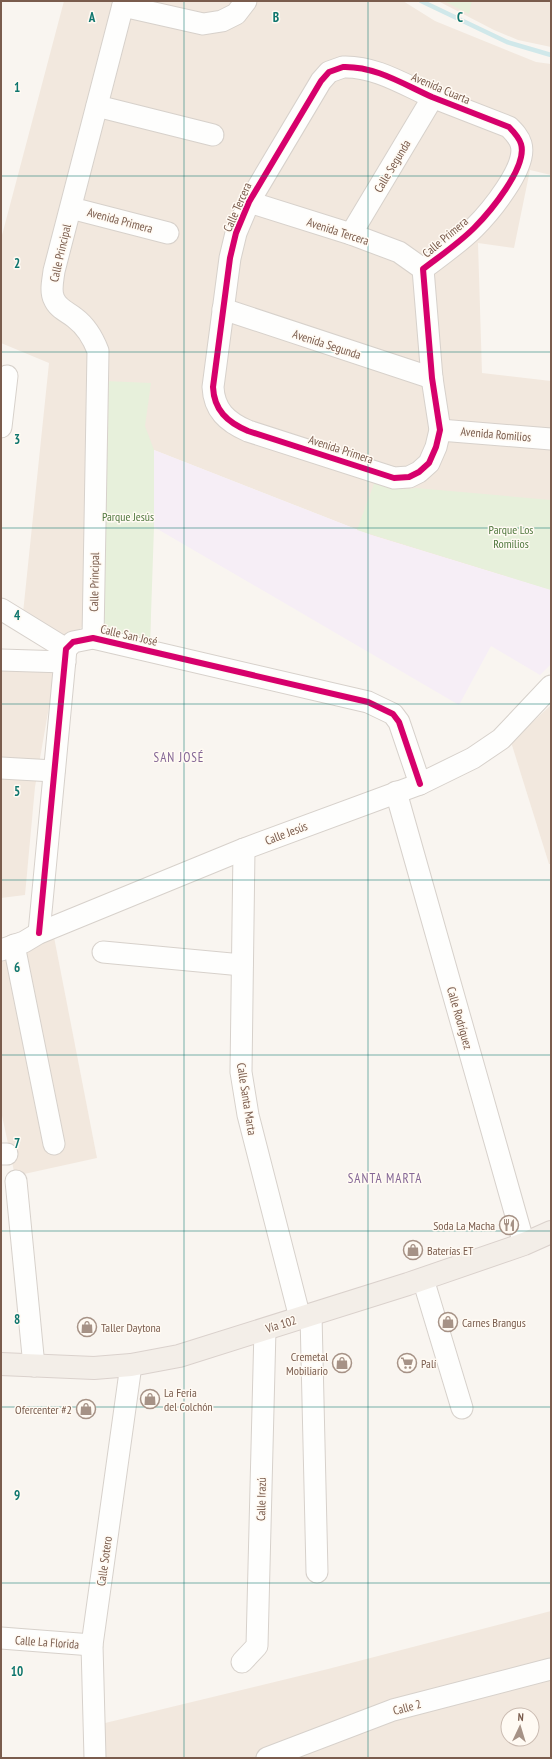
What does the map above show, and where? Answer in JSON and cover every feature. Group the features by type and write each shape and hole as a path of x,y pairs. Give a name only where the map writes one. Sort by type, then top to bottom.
{"main road":[{"name":"Vía 102","path":"1,1364 94,1368 131,1365 179,1356 422,1279 524,1244 551,1232"}],"street":[{"path":"124,3 202,24 222,21 236,14 246,1"},
{"name":"Calle Principal","path":"93,638 98,351 94,340 86,328 75,318 62,310 54,299 52,289 54,271 124,3"},
{"name":"Avenida Cuarta","path":"343,67 357,67 372,70 509,127 517,135 522,144"},
{"name":"Calle Tercera","path":"217,408 213,387 230,258 236,233 249,202 321,81 329,72 343,67"},
{"name":"Calle Segunda","path":"351,234 434,97"},
{"path":"97,106 213,135"},
{"name":"Calle Primera","path":"440,430 432,378 423,269 474,228 492,208 520,165 522,144"},
{"name":"Avenida Tercera","path":"249,202 351,234 399,252 423,269"},
{"name":"Avenida Primera","path":"71,208 168,233"},
{"name":"Avenida Segunda","path":"223,309 432,378"},
{"path":"1,427 7,376"},
{"name":"Avenida Primera","path":"217,408 234,426 394,478 409,477 420,472 429,463 436,447 440,430"},
{"name":"Avenida Romilios","path":"440,430 551,439"},
{"path":"1,609 65,655"},
{"name":"Calle San José","path":"65,655 73,642 93,638 368,702 382,707 393,714 399,722 420,784"},
{"path":"1,660 65,655"},
{"path":"39,933 65,655"},
{"name":"Calle Jesús","path":"8,947 244,849 420,784 473,758 501,739 550,690"},
{"path":"1,768 54,771"},
{"name":"Calle Rodríguez","path":"396,792 524,1244"},
{"name":"Calle Santa Marta","path":"244,849 241,1072 246,1108 306,1317 317,1572"},
{"path":"8,947 54,1144"},
{"path":"103,952 242,965"},
{"path":"16,1181 34,1366"},
{"path":"422,1279 462,1408"},
{"name":"Calle Irazú","path":"242,1662 257,1646 265,1329"},
{"name":"Calle Sotero","path":"95,1758 92,1645 131,1365"},
{"name":"Calle La Florida","path":"1,1638 92,1645"},
{"name":"Calle 2","path":"267,1758 393,1710 551,1669"}],"shaded area":[{"path":"64,1 403,1 435,21 536,62 551,64 551,175 530,170 514,248 478,243 482,373 551,381 551,590 371,535 154,450 150,644 82,627 73,635 61,635 23,613 49,363 1,343 1,239"},
{"path":"438,1 551,1 551,47 518,40 494,30"},
{"path":"154,450 371,535 551,590 551,664 540,675 491,646 459,705 154,527"},
{"path":"1,649 58,655 35,787 25,895 1,898"},
{"path":"551,705 551,864 549,864 511,742"},
{"path":"54,937 97,1158 15,1176 1,1111 1,961"},
{"path":"551,1611 551,1758 103,1758 101,1724 328,1669"}],"green space":[{"path":"444,1 472,1 469,14"},
{"name":"Parque Jesús","path":"105,381 151,383 145,426 154,450 154,527 150,644 102,632"},
{"name":"Parque Los Romilios","path":"375,481 400,489 416,488 551,500 551,590 357,530"}],"waterway":[{"path":"421,1 507,42 551,55"}],"cycle path":[{"path":"343,67 355,67 378,73 432,97 509,127 518,137 521,144 522,154 519,165 506,189 497,201 468,234 423,269 432,378 440,430 436,447 429,463 419,472 409,477 394,478 248,431 234,424 223,414 219,409 214,395 213,387 230,258 236,233 249,202 321,81 329,72 343,67"},
{"path":"39,933 66,649 73,642 93,638 368,702 393,714 399,722 420,784"}],"place":[{"name":"Soda La Macha","path":"509,1225"},
{"name":"Baterías ET","path":"413,1250"},
{"name":"Carnes Brangus","path":"448,1322"},
{"name":"Taller Daytona","path":"87,1327"},
{"name":"Cremetal Mobiliario","path":"342,1363"},
{"name":"Palí","path":"407,1363"},
{"name":"La Feria del Colchón","path":"150,1399"},
{"name":"Ofercenter #2","path":"86,1409"}],"district":[{"name":"SAN JOSÉ","path":"179,757"},
{"name":"SANTA MARTA","path":"385,1178"}]}
